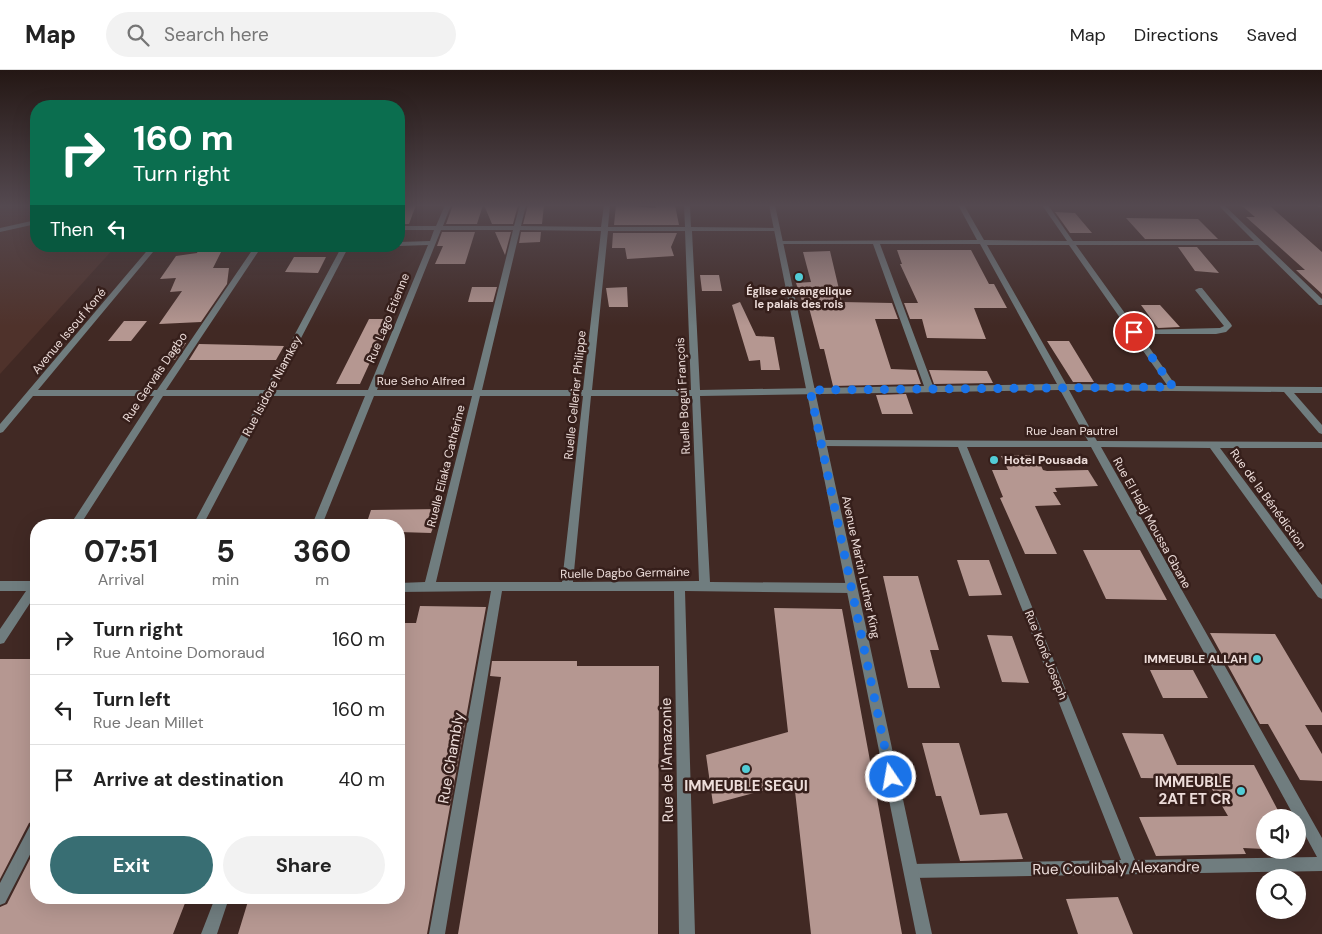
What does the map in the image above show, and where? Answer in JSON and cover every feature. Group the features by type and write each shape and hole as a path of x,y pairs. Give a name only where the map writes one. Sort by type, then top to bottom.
{"street":[{"name":"Rue Lago Etienne","path":"319,519 431,245"},
{"name":"Ruelle Eliaka Cathérine","path":"429,587 513,245"},
{"name":"Ruelle Cellerier Philippe","path":"567,587 603,245"},
{"name":"Ruelle Bogui François","path":"690,245 704,586"},
{"name":"Avenue Martin Luther King","path":"781,245 924,934"},
{"path":"877,245 930,390"},
{"name":"Rue El Hadj Moussa Gbane","path":"984,245 1061,387 1322,852"},
{"path":"1074,245 1173,387"},
{"path":"1262,245 1322,304"},
{"name":"Avenue Issouf Koné","path":"0,430 150,252"},
{"name":"Rue Gervais Dagbo","path":"79,519 160,393 255,252"},
{"name":"Rue Isidore Niamkey","path":"201,519 343,252"},
{"path":"1134,332 1216,332 1223,330 1228,326 1199,290"},
{"name":"Rue Seho Alfred","path":"31,393 695,393 1061,387 1322,390"},
{"path":"1286,389 1322,431"},
{"name":"Rue Jean Pautrel","path":"821,443 1322,445"},
{"name":"Rue Koné Joseph","path":"961,444 1131,867"},
{"name":"Rue de la Bénédiction","path":"1212,444 1322,594"},
{"path":"0,586 30,586"},
{"name":"Rue de l'Amazonie","path":"679,586 687,934"},
{"name":"Ruelle Dagbo Germaine","path":"405,587 704,586 851,588"},
{"name":"Rue Chambly","path":"437,934 497,588"},
{"path":"0,639 30,595"},
{"path":"0,898 30,841"},
{"name":"Rue Coulibaly Alexandre","path":"911,871 1322,864"},
{"path":"209,934 220,904"}],"shaded area":[{"path":"0,245 30,245 30,252 111,252 0,374"}],"building":[{"path":"471,245 465,264 435,264 443,246 437,246"},
{"path":"501,245 508,245 505,255"},
{"path":"612,245 672,245 674,256 627,259 625,248 612,248"},
{"path":"1278,245 1314,245 1322,252 1322,294 1296,270 1305,270"},
{"path":"1178,247 1197,247 1219,273 1195,271"},
{"path":"897,250 971,250 989,284 994,284 1007,308 974,308 986,339 927,338 922,319 910,319 904,303 918,303 900,264 902,264"},
{"path":"830,251 842,302 892,303 898,319 875,319 891,369 916,370 921,384 833,386 824,349 820,349 808,304 803,304 796,283 811,282 803,252"},
{"path":"221,252 213,268 229,268 227,284 201,322 159,324 182,291 170,292 176,278 160,279 176,256"},
{"path":"294,257 326,257 318,273 285,272"},
{"path":"700,275 719,275 722,291 702,291"},
{"path":"472,287 497,287 493,302 468,302"},
{"path":"627,287 628,307 609,307 606,288"},
{"path":"740,302 756,336 774,337 780,370 761,370 760,360 749,361 732,305"},
{"path":"1141,305 1160,305 1180,327 1158,328"},
{"path":"369,319 390,319 360,384 336,384"},
{"path":"124,321 147,321 131,341 108,341"},
{"path":"1047,341 1069,341 1094,382 1073,382"},
{"path":"178,343 186,343 175,360 169,360"},
{"path":"199,344 284,346 276,360 189,360"},
{"path":"929,370 987,371 993,383 934,384"},
{"path":"906,394 913,414 882,414 876,395"},
{"path":"1036,455 1043,470 1088,470 1098,486 1055,488 1057,492 1053,492 1061,505 1035,506 1057,554 1025,554 1000,498 1003,497 992,470 1008,470 1001,456"},
{"path":"440,509 431,533 405,532 405,519 368,519 371,510"},
{"path":"1083,550 1140,550 1167,600 1106,599"},
{"path":"957,560 989,560 1002,595 969,596"},
{"path":"883,576 918,576 939,650 930,650 940,688 908,688"},
{"path":"420,606 486,607 427,934 238,934 247,904 405,904 405,623 416,623"},
{"path":"774,608 842,609 902,934 811,934 794,782 713,804 706,755 788,732"},
{"path":"1210,633 1275,634 1322,713 1322,725 1305,725 1322,754 1322,781 1300,780 1268,724 1260,724"},
{"path":"987,635 1012,636 1029,683 1002,682"},
{"path":"0,659 30,659 30,823 0,879"},
{"path":"492,661 577,661 577,666 659,666 658,934 458,934 501,677 490,676"},
{"path":"1150,670 1193,670 1208,698 1163,698"},
{"path":"1122,733 1163,734 1177,765 1254,765 1277,809 1256,809 1256,849 1243,848 1246,854 1156,856 1139,817 1228,816 1206,779 1141,778"},
{"path":"922,743 959,743 980,815 1007,813 1023,859 960,861 941,796 936,796"},
{"path":"30,859 30,904 185,904 173,934 0,934 0,907 7,904"},
{"path":"1118,897 1133,934 1078,934 1066,899"}],"place":[{"name":"Église eveangelique le palais des rois","path":"799,277"},
{"name":"Hotel Pousada","path":"994,460"},
{"name":"IMMEUBLE ALLAH","path":"1257,659"},
{"name":"IMMEUBLE SEGUI","path":"746,769"},
{"name":"IMMEUBLE 2AT ET CR","path":"1241,791"}],"route":[{"path":"891,777 810,390 1173,387 1134,332"}]}
